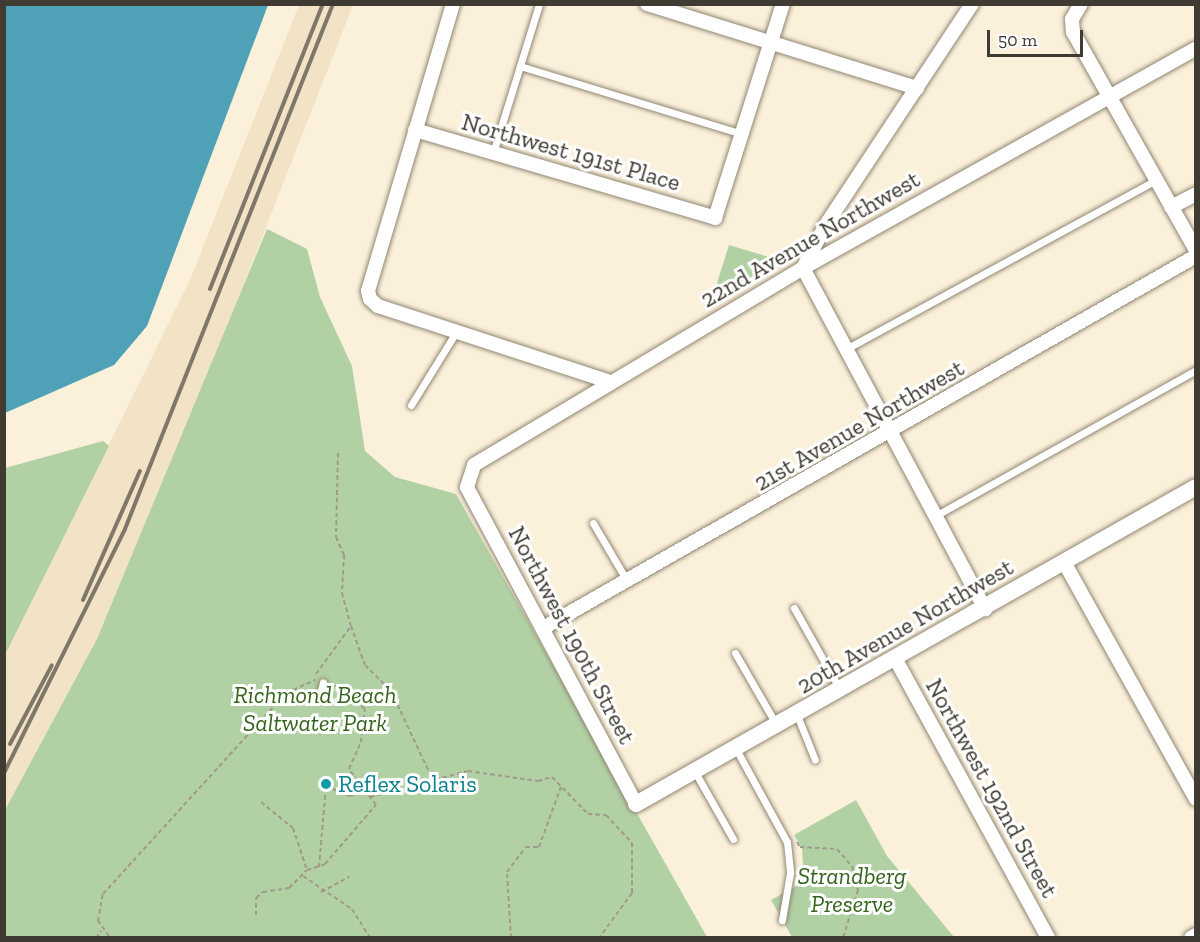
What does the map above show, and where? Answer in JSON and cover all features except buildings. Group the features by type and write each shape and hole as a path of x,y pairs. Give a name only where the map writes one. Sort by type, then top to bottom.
{"street":[{"path":"453,4 368,291 370,299 456,332 608,381"},
{"path":"647,4 918,88"},
{"path":"742,135 783,4"},
{"path":"972,4 825,226 803,268 985,609"},
{"path":"1081,4 1072,19 1073,32 1196,250"},
{"name":"22nd Avenue Northwest","path":"467,487 474,465 608,381 1108,94 1196,48"},
{"name":"Northwest 191st Place","path":"415,130 715,218 742,135"},
{"path":"1171,207 1196,194"},
{"name":"21st Avenue Northwest","path":"543,628 891,434 1196,256"},
{"name":"Northwest 190th Street","path":"467,487 636,804"},
{"name":"20th Avenue Northwest","path":"636,804 896,660 1064,562 1194,490"},
{"path":"1064,562 1196,799"},
{"name":"Northwest 192nd Street","path":"896,660 1048,938"},
{"path":"1191,938 1196,935"}],"lane":[{"path":"493,153 539,4"},
{"path":"520,66 742,135"},
{"path":"846,349 1156,180"},
{"path":"411,405 456,332"},
{"path":"935,516 1196,370"},
{"path":"593,523 627,581"},
{"path":"794,608 840,691"},
{"path":"735,653 777,726"},
{"path":"320,695 322,682"},
{"path":"797,715 815,760"},
{"path":"736,749 787,842 790,873 782,920"},
{"path":"695,772 733,839"}],"path":[{"path":"338,453 336,537 344,555 342,593 351,626 365,665 391,691 432,778"},
{"path":"96,938 101,931 103,894 286,693 312,680 351,626"},
{"path":"256,915 256,898 263,892 289,888 307,870 319,867 376,805 363,791 349,769 365,709 355,697 322,682 312,680"},
{"path":"347,719 363,723"},
{"path":"370,796 432,778 468,771 538,781 552,777 588,814 606,815 632,843 632,893 599,938"},
{"path":"319,867 326,786 350,795 363,791"},
{"path":"511,938 507,872 525,847 539,847 561,787"},
{"path":"261,802 293,828 307,870"},
{"path":"800,847 837,849 852,866 858,890 843,938"},
{"path":"303,876 321,892 352,909 370,938"},
{"path":"321,892 349,877"},
{"path":"101,931 109,936"}],"shaded area":[{"path":"299,5 353,5 214,360 97,639 5,810 5,655 190,280"}],"green space":[{"name":"Richmond Beach Saltwater Park","path":"267,229 307,249 320,297 352,366 365,451 395,477 456,494 707,937 5,938 5,810 97,639"},
{"path":"729,245 769,257 774,266 711,302"},
{"path":"103,441 109,446 5,655 5,468"},
{"name":"Strandberg Preserve","path":"856,800 887,856 954,937 792,937 771,900 804,882 802,848 794,835"}],"water":[{"path":"5,4 268,5 147,326 114,365 5,413"}],"railway":[{"path":"210,289 323,4"},
{"path":"4,773 125,529 333,4"},
{"path":"83,600 140,471"},
{"path":"10,744 52,665"}],"place":[{"name":"Reflex Solaris","path":"326,784"}]}
